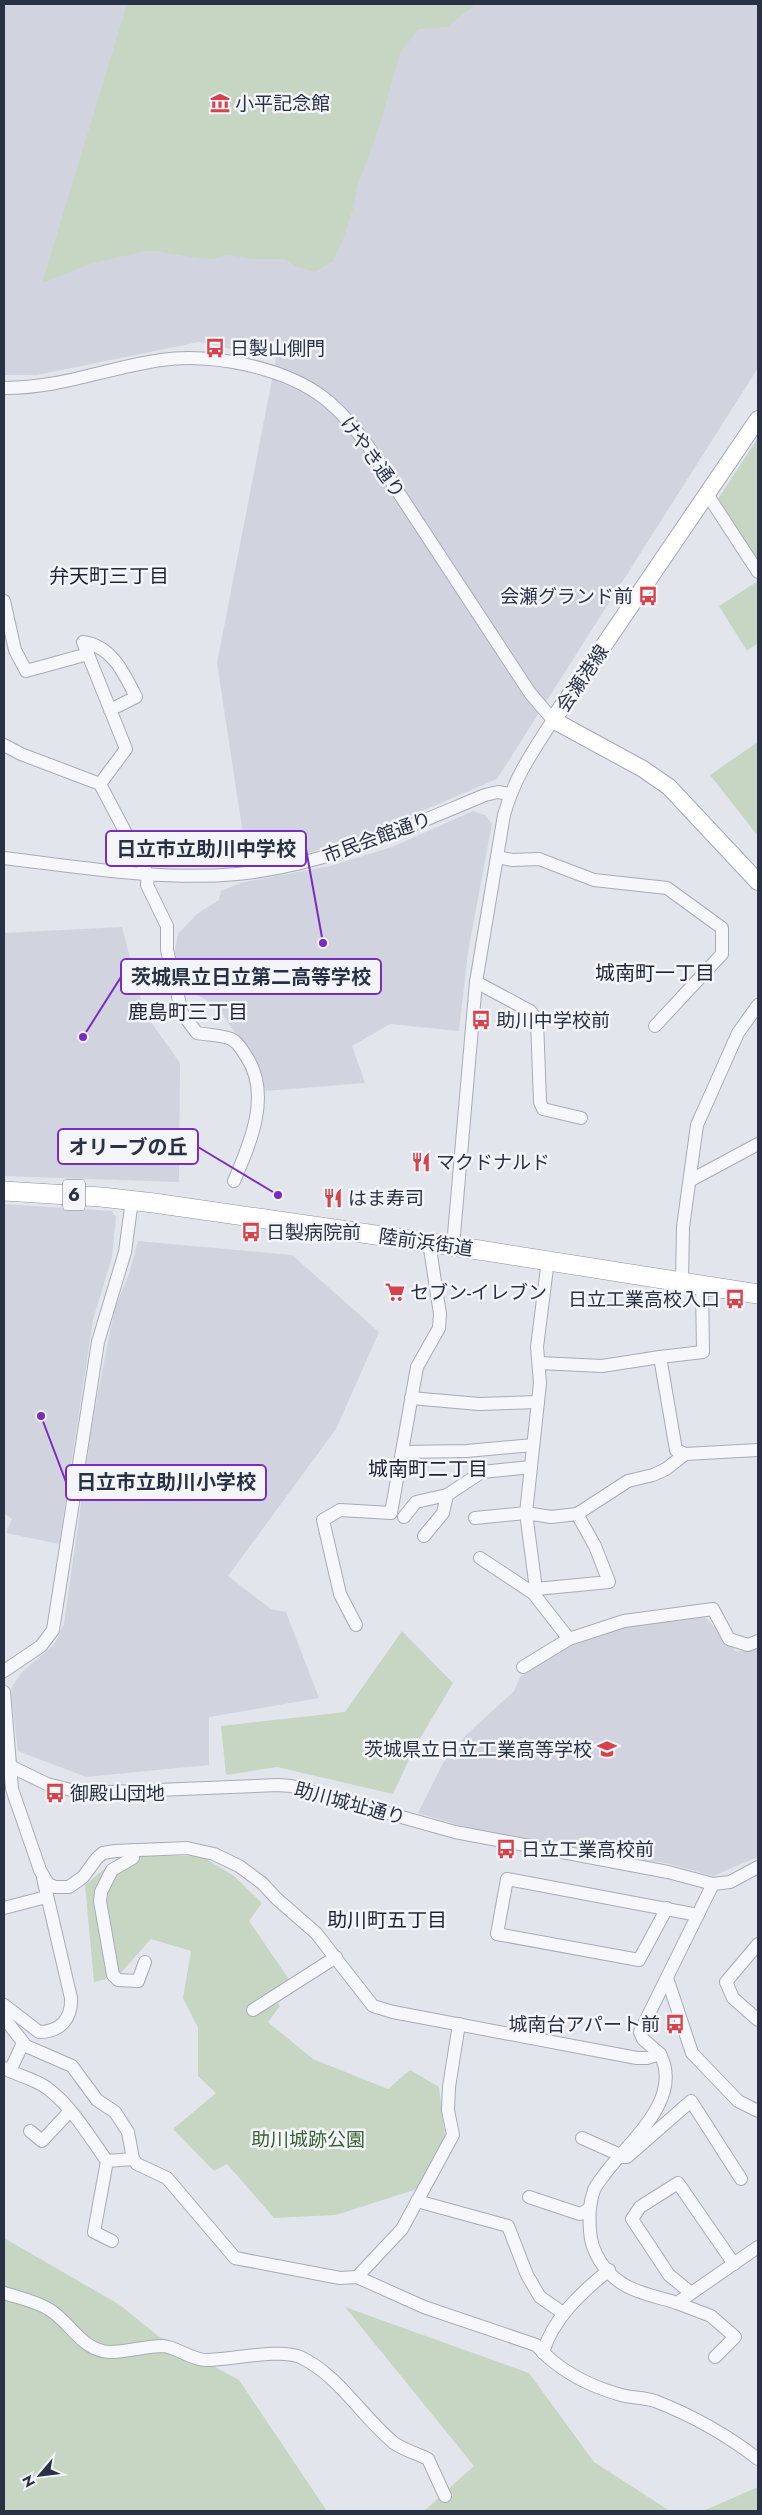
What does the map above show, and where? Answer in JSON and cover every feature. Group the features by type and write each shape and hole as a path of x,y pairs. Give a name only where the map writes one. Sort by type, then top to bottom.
{"highway":[{"name":"陸前浜街道","path":"4,1191 132,1200 429,1242 758,1294"}],"main road":[{"name":"会瀬港線","path":"758,418 554,720 643,769 669,787 758,882"}],"street":[{"name":"けやき通り","path":"4,388 62,383 159,360 194,358 214,359 256,368 304,385 339,411 368,446 530,693 554,720"},
{"path":"707,494 758,572"},
{"path":"4,601 15,650 26,671 88,654"},
{"path":"100,784 126,749 110,710 83,642 94,644 106,651 120,667 136,697 110,710"},
{"path":"453,1246 476,982 509,794 520,770 554,720"},
{"path":"4,745 21,754 100,784 148,875 147,885 167,926 167,950 182,1013 197,1033 230,1039 238,1045 251,1063 259,1090 254,1127 234,1181"},
{"name":"市民会館通り","path":"4,858 148,875 238,874 314,860 383,837 485,795 498,792 509,794"},
{"path":"497,857 512,860 539,859 594,880 667,888 722,928 722,954 655,1026"},
{"path":"476,982 530,1010 538,1020 540,1102 543,1109 581,1118"},
{"path":"682,1281 683,1227 698,1125 738,1034 758,1005"},
{"path":"690,1180 758,1144"},
{"path":"4,1671 40,1646 53,1630 98,1342 125,1252 132,1200"},
{"path":"356,1625 340,1594 323,1520 340,1510 391,1513 417,1367 439,1328 440,1314 429,1242"},
{"path":"532,1589 526,1513 540,1383 537,1347 548,1260"},
{"path":"539,1363 602,1366 704,1352 702,1284"},
{"path":"660,1357 672,1436 676,1450 685,1454 758,1450"},
{"path":"411,1398 479,1404 538,1402"},
{"path":"402,1452 467,1451 534,1445"},
{"path":"475,1518 526,1513 551,1517 577,1514 628,1481 653,1475 666,1469 685,1454"},
{"path":"404,1517 416,1502 447,1496 482,1472 531,1467"},
{"path":"424,1536 443,1513 447,1496"},
{"path":"532,1589 609,1582 595,1546 577,1514"},
{"path":"480,1558 532,1589 569,1640"},
{"path":"523,1667 569,1640 624,1622 713,1609 729,1639 748,1645 758,1641"},
{"path":"4,1692 7,1766 14,1797 43,1878 71,1998 69,2016 56,2029 38,2032 4,2005"},
{"name":"助川城址通り","path":"7,1766 48,1784 83,1793 291,1786 455,1832 668,1872 713,1884 730,1882 758,1867"},
{"path":"43,1878 55,1888 70,1887 83,1877 103,1853 187,1848 214,1854 239,1866 262,1883 277,1899 316,1933 336,1956 373,2006 393,2012 637,2058 647,2058 660,2054"},
{"path":"134,1850 133,1858 108,1875 100,1901 113,1975 118,1980 138,1981 145,1962"},
{"path":"667,1908 639,1960 497,1934 507,1879 667,1908 698,1915"},
{"path":"713,1884 640,2032 642,2039 660,2054 664,2062 667,2081 661,2102 650,2119 595,2188 589,2209 591,2242 599,2260 623,2285 711,2316 734,2337 714,2357"},
{"path":"4,1906 46,1897"},
{"path":"758,1944 726,1982 733,1998 758,2020"},
{"path":"253,2010 336,1956"},
{"path":"668,1978 688,2044 698,2061 738,2101 758,2112"},
{"path":"4,2018 23,2042 52,2059 72,2066 97,2100 115,2112 128,2132 132,2159 137,2164 167,2178 235,2258 340,2278 357,2277 424,2307 536,2345 543,2353 578,2379 621,2395 653,2401 702,2423 737,2443 758,2459"},
{"path":"357,2277 402,2230 453,2135 448,2110 449,2088 459,2024"},
{"path":"23,2042 7,2069 31,2078 52,2091 70,2111 107,2162 94,2232 112,2241"},
{"path":"582,2138 619,2156 627,2157 691,2102 741,2179"},
{"path":"30,2131 42,2142 70,2111"},
{"path":"107,2162 132,2159"},
{"path":"691,2293 669,2275 632,2219 640,2207 678,2183 734,2264"},
{"path":"529,2197 580,2214 589,2209"},
{"path":"416,2201 508,2226 527,2275 540,2297 563,2313"},
{"path":"677,2303 758,2247"},
{"path":"543,2353 546,2341 563,2313 609,2270"},
{"path":"4,2293 36,2302 50,2310 62,2319 80,2339 95,2349 110,2352 164,2346 204,2360 272,2355 297,2356 315,2364 340,2386 368,2418 396,2444 428,2459 445,2496"}],"shaded area":[{"path":"4,4 758,4 758,368 497,779 373,832 300,856 247,861 217,663 276,359 199,342 37,375 4,375"},
{"path":"473,811 485,815 492,824 468,952 459,1031 390,1024 352,1046 365,1083 266,1091 254,1061 218,1007 185,988 174,956 178,934 197,914 219,900 221,891 240,883 330,866 392,847"},
{"path":"122,927 144,1012 180,1063 179,1182 4,1176 4,933"},
{"path":"4,1204 112,1211 116,1217 112,1257 93,1320 59,1544 6,1533 12,1519 4,1513"},
{"path":"138,1241 292,1255 379,1332 336,1429 228,1576 271,1609 286,1612 319,1698 209,1717 209,1765 86,1777 18,1751 11,1696 13,1685 24,1670 54,1645 64,1624 93,1418 115,1308 129,1274"},
{"name":"茨城県立日立工業高等学校","path":"705,1617 737,1652 758,1646 758,1857 713,1876 666,1863 616,1857 479,1831 418,1813 443,1763 466,1735 514,1691 520,1677 556,1652 620,1628"}],"green space":[{"path":"127,4 476,4 447,27 418,29 400,53 380,125 357,187 354,206 342,243 333,261 315,272 295,266 284,259 252,259 229,255 214,259 155,251 141,252 90,264 42,283"},
{"path":"758,438 758,562 718,499"},
{"path":"758,581 758,643 747,651 719,606"},
{"path":"758,742 758,836 710,775"},
{"path":"402,1631 453,1683 415,1747 393,1794 277,1767 226,1775 221,1726 345,1712"},
{"name":"助川城跡公園","path":"120,1856 201,1856 234,1876 262,1903 249,1921 295,1988 276,2000 280,2006 268,2022 313,2059 388,2089 410,2070 439,2087 445,2137 417,2189 336,2215 274,2218 227,2164 214,2171 173,2129 216,2093 198,2076 198,2028 183,1998 191,1951 151,1939 118,1976 94,1982 85,1885"},
{"path":"4,2238 120,2305 158,2336 239,2380 327,2511 4,2511"},
{"path":"345,2307 529,2373 594,2462 670,2511 424,2511 474,2466"},
{"path":"758,2487 758,2511 703,2511"}],"place":[{"name":"小平記念館","path":"220,103"},
{"name":"日製山側門","path":"215,348"},
{"name":"会瀬グランド前","path":"648,596"},
{"name":"日立市立助川中学校","path":"323,943"},
{"name":"助川中学校前","path":"481,1020"},
{"name":"茨城県立日立第二高等学校","path":"83,1037"},
{"name":"マクドナルド","path":"421,1162"},
{"name":"オリーブの丘","path":"278,1195"},
{"name":"はま寿司","path":"333,1198"},
{"name":"日製病院前","path":"251,1232"},
{"name":"セブン-イレブン","path":"395,1292"},
{"name":"日立工業高校入口","path":"735,1299"},
{"name":"日立市立助川小学校","path":"41,1416"},
{"name":"茨城県立日立工業高等学校","path":"607,1749"},
{"name":"御殿山団地","path":"55,1793"},
{"name":"日立工業高校前","path":"506,1849"},
{"name":"城南台アパート前","path":"675,2024"}],"district":[{"name":"弁天町三丁目","path":"109,576"},
{"name":"城南町一丁目","path":"655,973"},
{"name":"鹿島町三丁目","path":"188,1012"},
{"name":"城南町二丁目","path":"428,1469"},
{"name":"助川町五丁目","path":"387,1920"}]}
